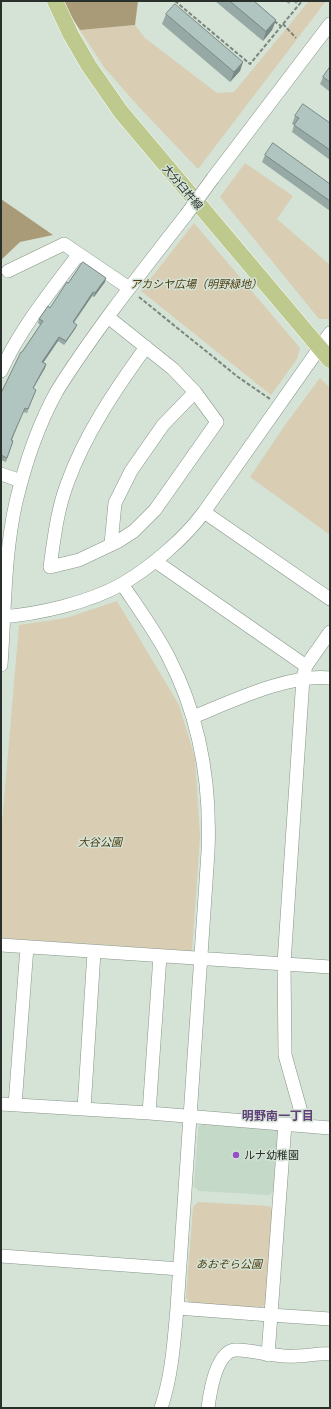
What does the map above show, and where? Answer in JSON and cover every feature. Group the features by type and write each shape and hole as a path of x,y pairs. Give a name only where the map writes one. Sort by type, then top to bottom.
{"main road":[{"name":"大分臼杵線","path":"55,1 88,66 121,112 330,360"}],"street":[{"path":"1,665 3,617 10,534 21,481 34,444 57,391 84,349 108,317 134,292 186,214 330,24"},
{"path":"8,272 64,244 134,292"},
{"path":"1,371 14,345 46,297 78,255"},
{"path":"108,317 146,347 173,369 196,392 218,422 155,510 134,531 80,560 50,567 56,525 67,485 81,449 107,404 146,347"},
{"path":"3,617 58,608 101,593 122,584 155,561 186,534 204,512 330,333"},
{"path":"111,544 115,503 131,471 163,426 196,392"},
{"path":"1,474 21,481"},
{"path":"204,512 330,599"},
{"path":"155,561 305,672 330,678"},
{"path":"122,584 169,658 181,684 193,717 205,766 209,808 208,852 177,1308 168,1389 161,1408"},
{"path":"305,1126 285,1055 284,963 305,672 330,632"},
{"path":"193,717 305,672"},
{"path":"1,945 330,967"},
{"path":"16,1104 27,947"},
{"path":"84,1109 94,952"},
{"path":"149,1113 160,956"},
{"path":"1,1104 149,1113 330,1128"},
{"path":"268,1355 285,1124"},
{"path":"1,1256 180,1269"},
{"path":"177,1308 330,1319"},
{"path":"208,1408 212,1384 217,1368 227,1353 233,1350 268,1355 297,1356 330,1354"}],"path":[{"path":"175,1 250,64 302,1"},
{"path":"269,16 282,25 296,38"},
{"path":"134,292 238,377 279,406"}],"shaded area":[{"path":"63,1 138,1 135,25 80,30 65,7"},
{"path":"1,199 53,235 20,242 1,260"},
{"name":"ルナ幼稚園","path":"203,1124 274,1128 278,1132 274,1191 269,1195 199,1191 194,1187 198,1127"}],"green space":[{"path":"309,1 326,1 198,169 138,106 104,67 80,30 135,25 145,38 217,93 234,92"},
{"path":"245,163 293,196 277,219 330,265 330,319 319,319 220,197"},
{"name":"アカシヤ広場（明野緑地）","path":"194,223 300,348 297,359 271,395 141,291"},
{"path":"320,378 330,388 330,535 250,477 285,425"},
{"name":"大谷公園","path":"117,601 179,705 195,758 200,837 192,951 1,938 1,835 19,625 66,618"},
{"name":"あおぞら公園","path":"198,1202 269,1206 273,1210 266,1303 261,1308 190,1303 186,1298 193,1207"}],"building":[{"path":"230,1 254,1 276,20 266,31"},
{"path":"175,4 243,62 234,72 166,14"},
{"path":"330,67 330,82 323,77"},
{"path":"303,104 330,123 330,150 294,125 299,118 295,116"},
{"path":"273,143 330,184 330,201 265,155"},
{"path":"83,262 106,278 95,293 93,292 73,322 77,325 66,341 59,337 42,362 46,364 33,388 36,390 28,409 25,408 11,440 13,441 7,458 1,455 1,393 21,352 43,321 39,319 48,306 50,308 67,282 68,283"}],"place":[{"name":"ルナ幼稚園","path":"236,1155"}],"district":[{"name":"明野南一丁目","path":"278,1115"}]}
